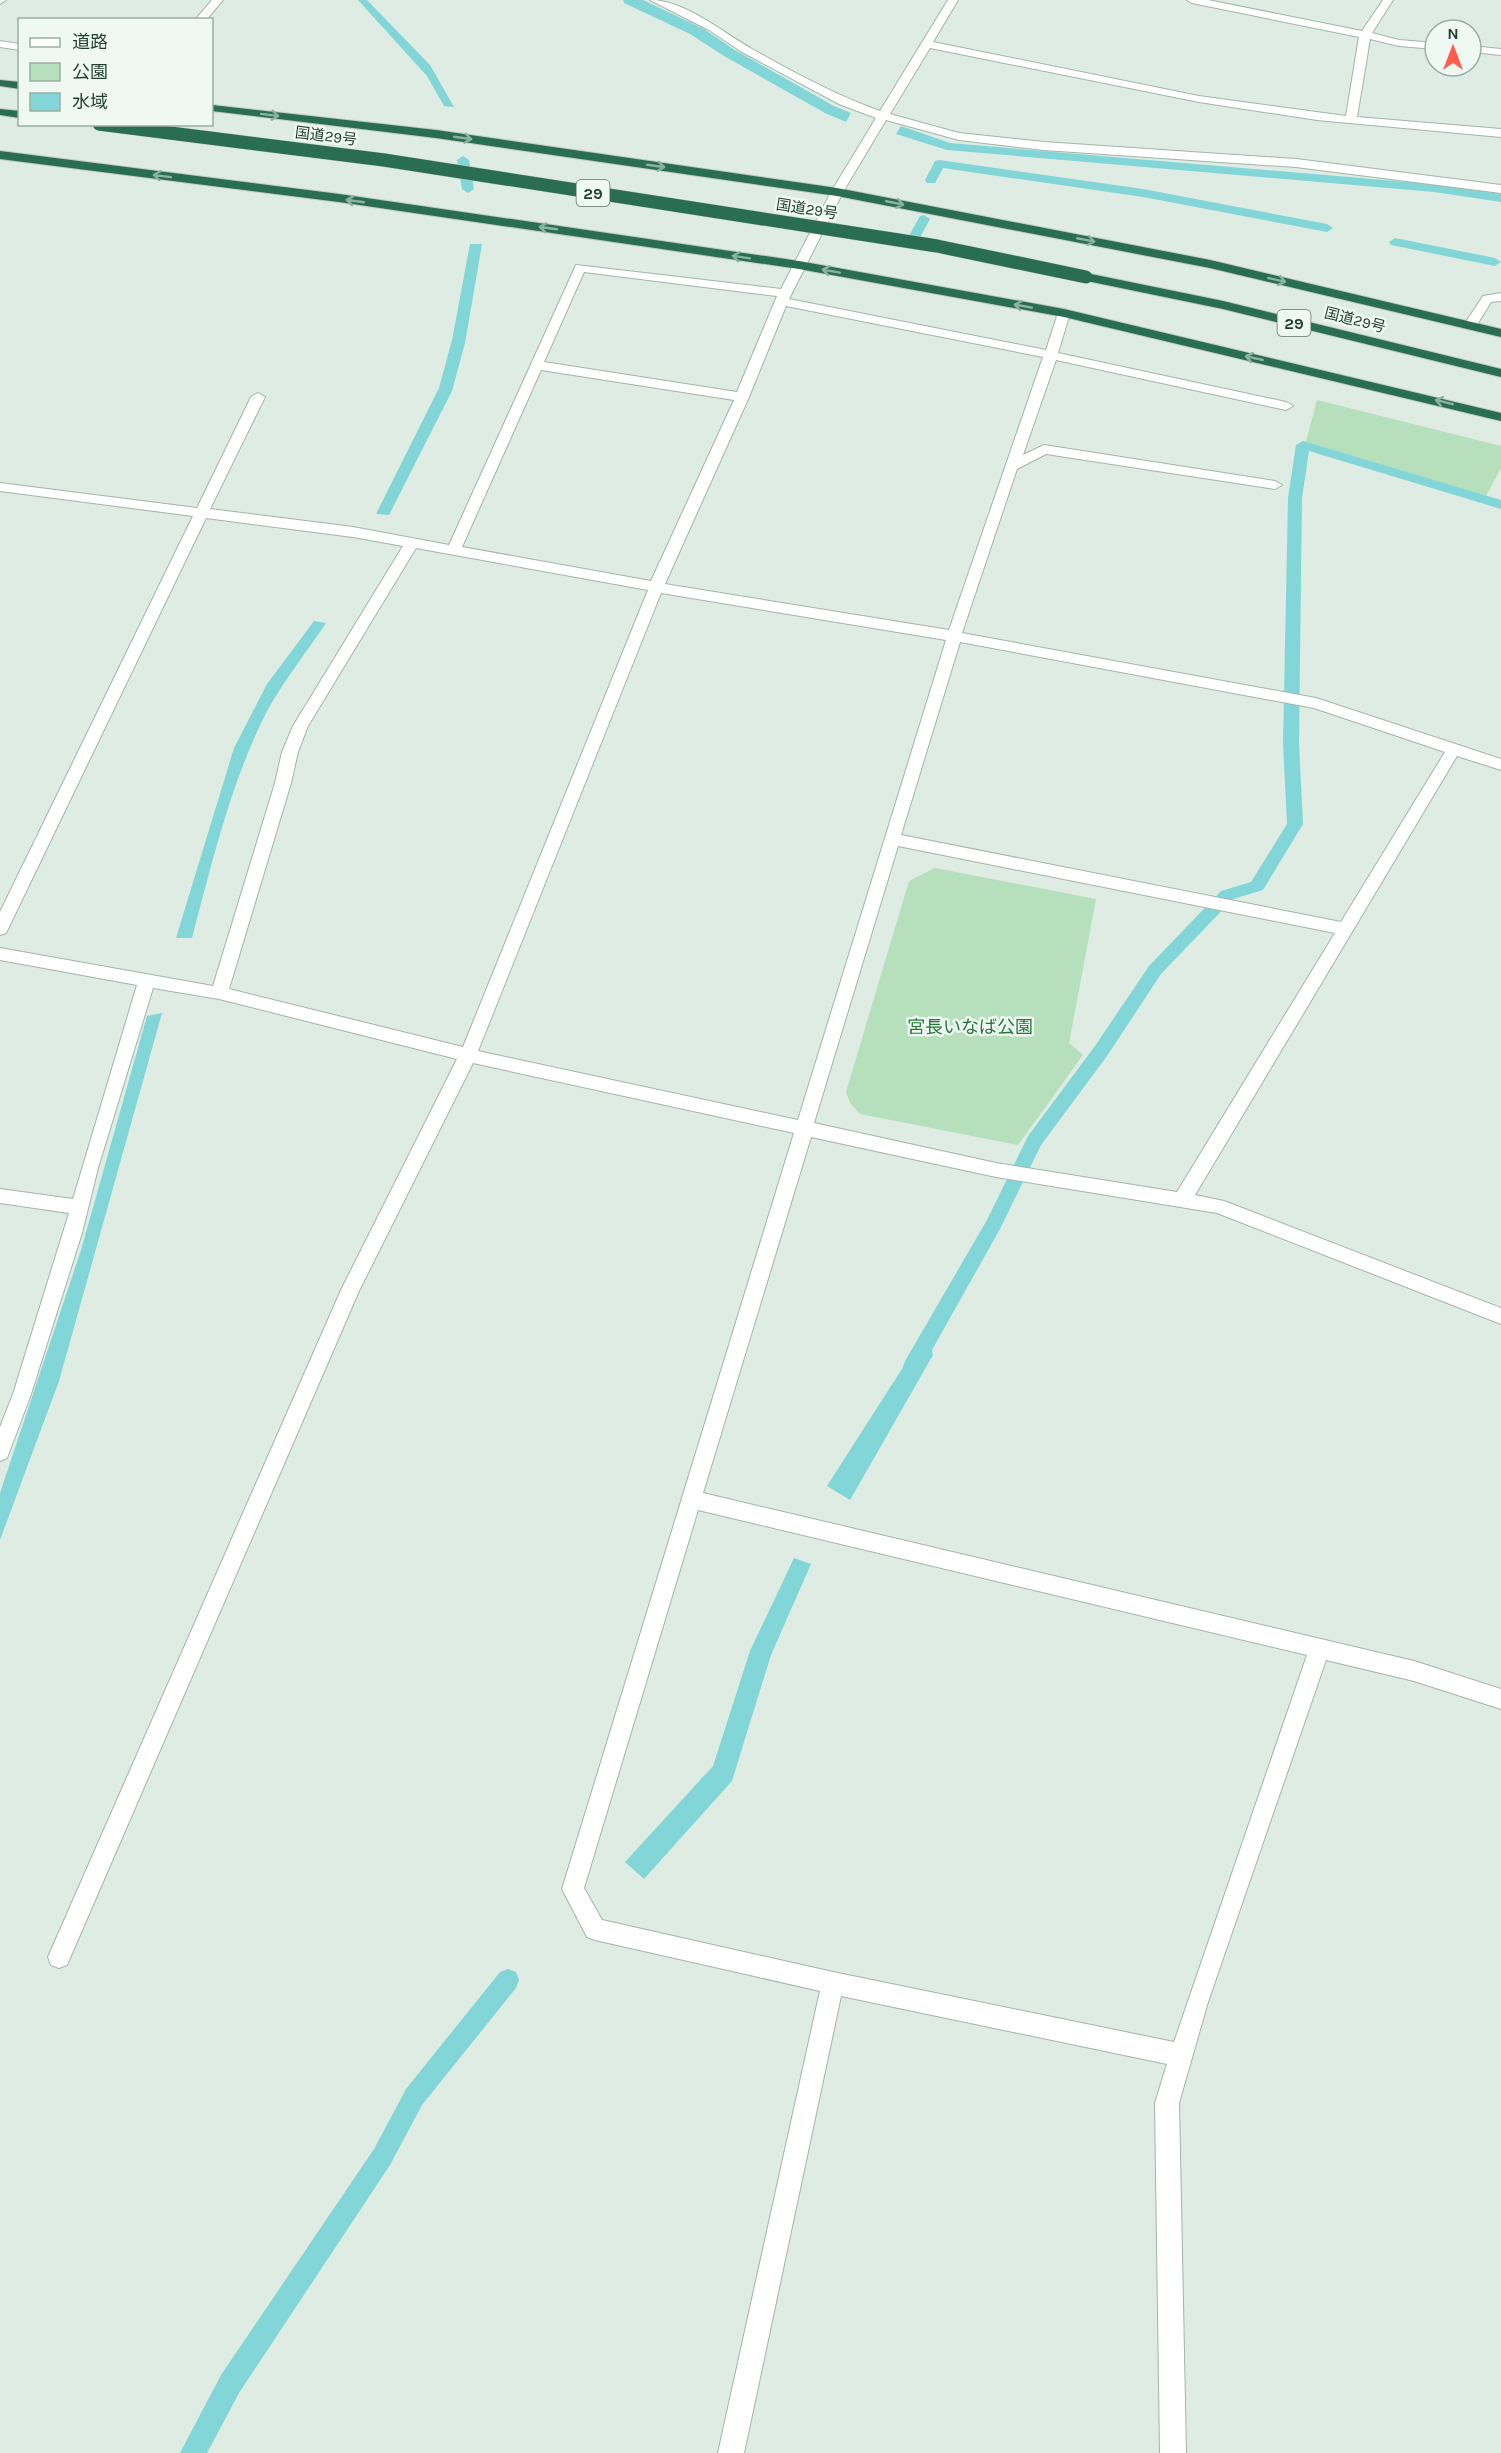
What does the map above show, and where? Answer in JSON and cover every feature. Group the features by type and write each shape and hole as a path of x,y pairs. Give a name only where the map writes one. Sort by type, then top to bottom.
{"highway":[{"path":"0,83 18,86"},
{"path":"213,108 436,134 837,192 1210,264 1501,333"},
{"path":"0,112 18,115"},
{"name":"国道29号","path":"115,126 396,162 938,246 1223,305 1501,373"},
{"path":"0,155 339,198 799,266 1064,313 1501,417"}],"street":[{"path":"202,18 218,0"},
{"path":"655,0 713,28 843,102 883,116 959,136 991,141 1296,163 1501,189"},
{"path":"59,1957 350,1290 468,1054 656,587 742,397 783,297 837,192 953,0"},
{"path":"1192,0 1399,43 1423,45"},
{"path":"1351,120 1365,35 1388,0"},
{"path":"0,44 18,47"},
{"path":"927,44 1199,99 1351,120 1501,133"},
{"path":"1483,51 1501,52"},
{"path":"454,550 580,268 783,297 1286,406"},
{"path":"1470,325 1487,300 1501,297"},
{"path":"1064,313 1025,435 1011,467 954,636 573,1888 594,1929 833,1983 1181,2055"},
{"path":"536,365 742,397"},
{"path":"0,929 258,397"},
{"path":"1011,467 1044,449 1275,485"},
{"path":"0,487 353,532 656,587 954,636 1316,703 1501,765"},
{"path":"219,993 283,783 290,752 301,726 412,543"},
{"path":"1182,1200 1454,749"},
{"path":"893,840 1346,929"},
{"path":"0,954 219,993 468,1054 996,1170 1218,1206 1501,1315"},
{"path":"0,1452 22,1394 147,980"},
{"path":"0,1196 79,1207"},
{"path":"691,1499 1414,1671 1501,1699"},
{"path":"1173,2453 1167,2103 1197,2002 1319,1649"},
{"path":"731,2453 833,1983"}],"green space":[{"path":"1317,400 1501,446 1501,468 1486,496 1306,442"},
{"name":"宮長いなば公園","path":"935,868 1096,899 1069,1043 1083,1055 1018,1145 860,1114 850,1103 846,1092 909,881"}],"water":[{"path":"358,0 367,0 430,65 454,107 444,106 427,76"},
{"path":"623,0 643,0 704,29 735,50 834,106 851,113 846,122 825,113 724,56 690,34 624,3"},
{"path":"901,126 950,143 1430,184 1501,194 1501,202 1434,192 947,150 896,134"},
{"path":"470,244 482,244 465,343 452,391 389,515 376,514 439,388 452,340"},
{"path":"314,621 326,623 286,680 265,715 242,769 223,825 192,938 176,938 234,748 267,684"},
{"path":"162,1013 59,1381 0,1540 0,1493 81,1250 147,1016"},
{"path":"916,1347 931,1347 933,1355 850,1500 827,1486"},
{"path":"794,1558 811,1564 771,1655 732,1781 644,1879 625,1862 713,1766 750,1651"}],"waterway":[{"path":"463,160 468,189"},
{"path":"931,180 939,164 1143,193 1327,228"},
{"path":"924,219 911,243 925,246"},
{"path":"1395,242 1495,262"},
{"path":"912,1367 994,1224 1034,1141 1101,1051 1155,970 1227,895 1257,886 1295,824 1291,743 1295,498 1303,445 1501,505"},
{"path":"193,2453 230,2384 382,2157 414,2097 508,1980"}]}
